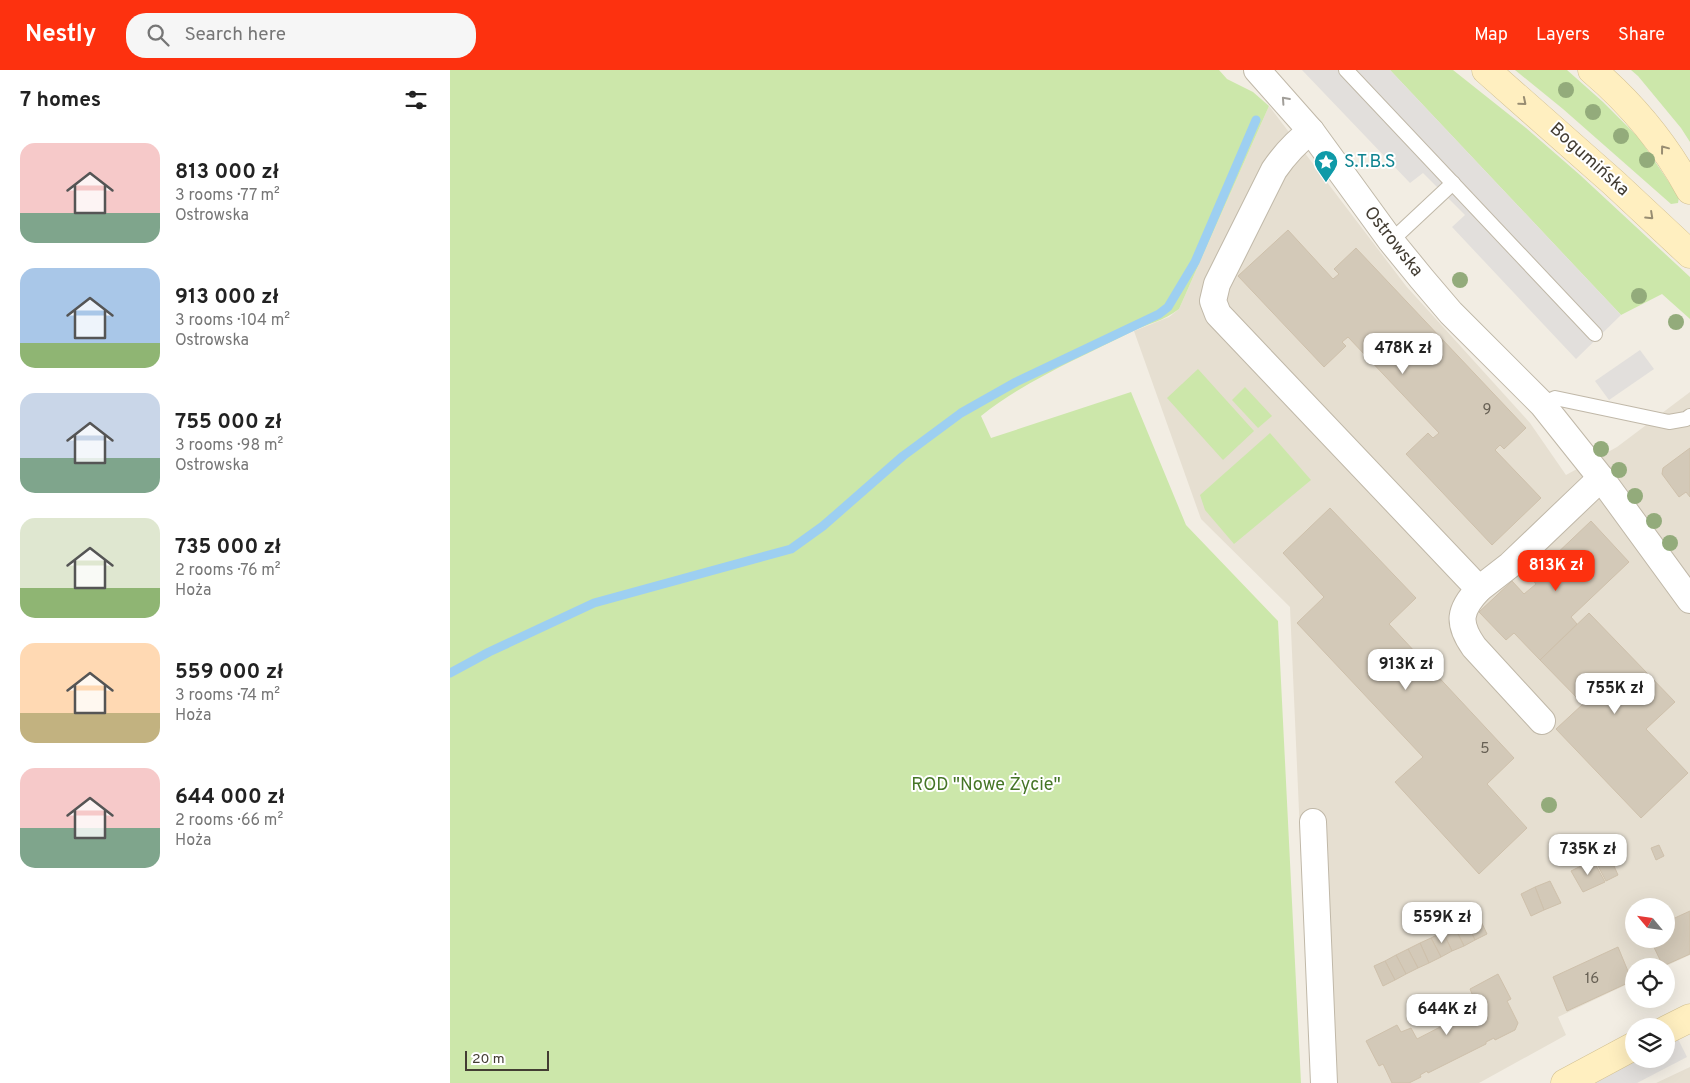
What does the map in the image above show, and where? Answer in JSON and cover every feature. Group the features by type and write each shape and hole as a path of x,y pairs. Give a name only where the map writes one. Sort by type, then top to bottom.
{"street":[{"name":"Ostrowska","path":"1258,70 1311,131 1391,241 1451,313 1542,404 1601,478 1690,600"},
{"name":"Bogumińska","path":"1486,70 1587,158 1690,254"},
{"path":"1592,70 1619,94 1642,120 1676,165 1690,190"},
{"path":"1311,131 1291,148 1274,170 1217,284 1213,301 1218,314 1479,589"},
{"path":"1542,721 1474,647 1465,634 1463,616 1467,602 1479,589 1510,565 1601,478"},
{"path":"1313,822 1324,1083"},
{"path":"1675,1026 1690,1018"},
{"path":"1565,1083 1625,1051"}],"lane":[{"path":"1346,70 1595,334"},
{"path":"1391,241 1453,183"},
{"path":"1542,404 1555,398 1669,422 1686,419 1690,416"}],"shaded area":[{"path":"1302,70 1390,70 1621,315 1576,359 1452,227 1465,215 1423,173 1410,183"},
{"path":"1269,106 1406,286 1530,423 1566,475 1617,447 1690,392 1690,955 1675,962 1675,958 1625,958 1625,985 1558,1017 1566,1035 1479,1083 1311,1083 1290,607 1201,519 1134,331 1169,317 1179,309"},
{"path":"1640,350 1654,369 1609,400 1595,381"},
{"path":"1678,1039 1687,1057 1675,1063 1675,1040"},
{"path":"1625,1066 1625,1068 1666,1068 1637,1083 1594,1083"},
{"path":"1690,1067 1690,1083 1656,1083"}],"green space":[{"name":"ROD \"Nowe Życie\"","path":"450,70 1219,70 1227,79 1253,92 1269,106 1179,309 1167,317 1131,332 1035,380 981,416 991,438 1131,392 1186,525 1278,621 1301,1083 450,1083"},
{"path":"1390,70 1453,70 1526,128 1580,175 1690,277 1690,319 1662,294 1621,315"},
{"path":"1515,70 1567,70 1639,138 1679,197 1678,203 1671,204 1563,109"},
{"path":"1631,70 1690,70 1690,142 1681,128"},
{"path":"1198,369 1254,431 1223,460 1167,398"},
{"path":"1245,387 1272,416 1258,428 1232,400"},
{"path":"1270,433 1311,480 1234,544 1205,510 1200,495"}],"building":[{"path":"1288,230 1333,279 1339,274 1334,269 1356,248 1526,428 1504,449 1500,445 1495,450 1541,498 1492,545 1406,454 1428,433 1433,438 1439,433 1348,337 1342,342 1346,346 1324,367 1238,276"},
{"path":"1690,448 1690,497 1686,492 1679,497 1662,474 1663,468"},
{"path":"1330,508 1416,598 1389,624 1514,758 1487,784 1527,828 1479,874 1395,782 1423,757 1297,623 1324,597 1283,553"},
{"path":"1591,521 1629,562 1571,617 1577,624 1540,660 1514,633 1506,640 1479,612 1512,581 1524,594 1536,584 1531,578"},
{"path":"1589,613 1675,702 1646,729 1688,773 1641,818 1556,729 1583,704 1540,660"},
{"path":"1659,845 1664,856 1656,860 1651,848"},
{"path":"1610,857 1618,875 1606,881 1597,864"},
{"path":"1593,860 1605,882 1583,892 1571,871"},
{"path":"1550,881 1561,903 1544,910 1535,887"},
{"path":"1535,887 1544,910 1531,916 1521,894"},
{"path":"1690,911 1690,954 1675,961 1675,958 1659,958 1654,948 1675,948 1675,918"},
{"path":"1478,915 1487,934 1475,940 1466,921"},
{"path":"1466,921 1475,940 1464,946 1454,926"},
{"path":"1454,926 1464,946 1452,951 1443,932"},
{"path":"1443,932 1452,951 1441,957 1431,938"},
{"path":"1431,938 1441,957 1429,963 1420,943"},
{"path":"1420,943 1429,963 1418,968 1408,949"},
{"path":"1618,947 1625,964 1625,984 1567,1011 1553,977"},
{"path":"1408,949 1418,968 1406,974 1396,955"},
{"path":"1396,955 1406,974 1395,980 1385,961"},
{"path":"1385,961 1395,980 1383,986 1374,966"},
{"path":"1498,974 1511,999 1507,1001 1518,1023 1515,1030 1495,1040 1494,1038 1486,1042 1486,1044 1428,1073 1427,1071 1420,1075 1421,1077 1409,1083 1392,1083 1383,1064 1379,1066 1366,1041 1397,1025 1401,1032 1411,1028 1417,1039 1469,1012 1464,1001 1473,996 1470,989"}],"waterway":[{"path":"450,673 489,652 594,603 791,549 823,526 903,456 961,413 1016,382 1159,314 1168,307 1195,262 1256,120"}],"place":[{"name":"S.T.B.S","path":"1326,183"}]}
